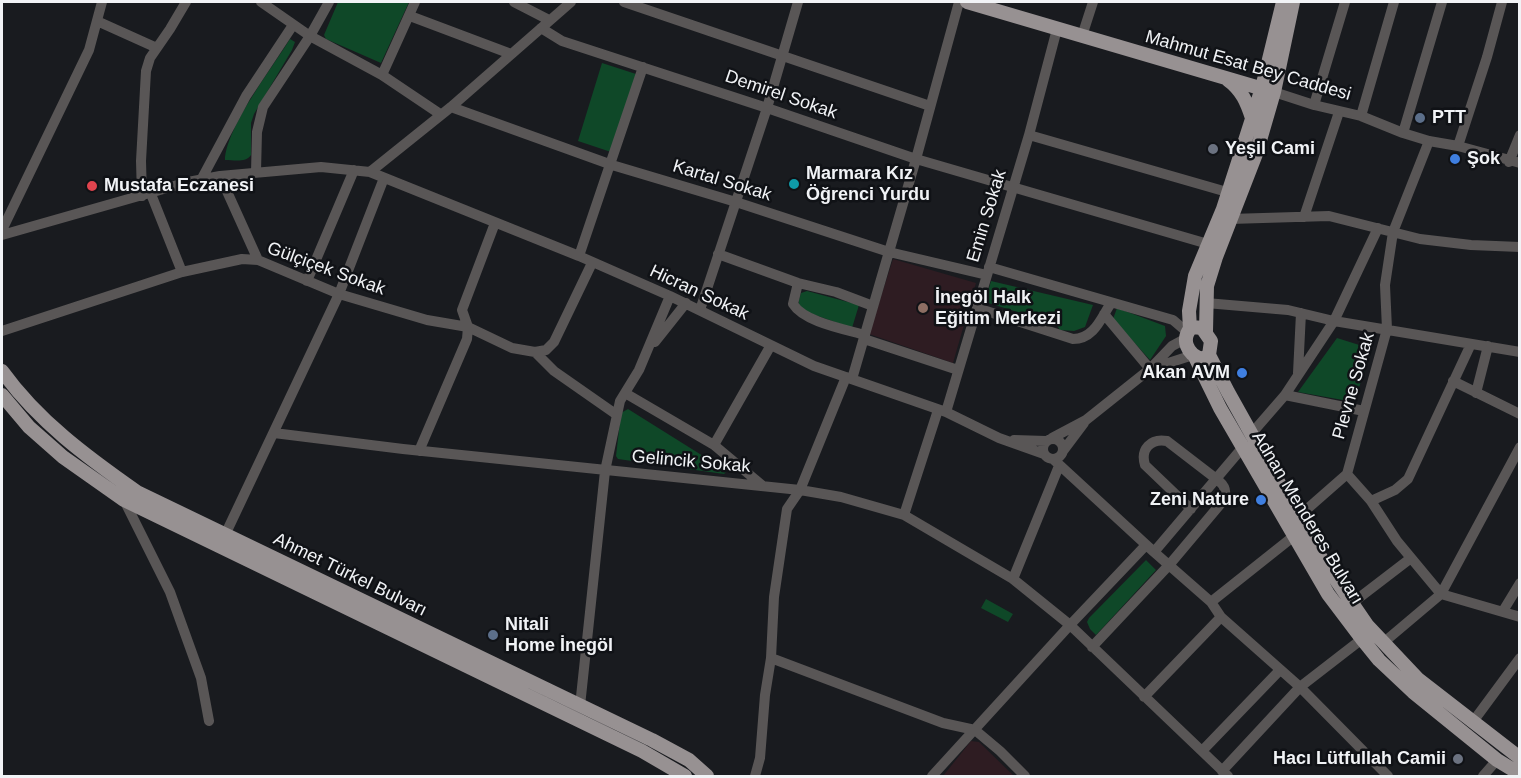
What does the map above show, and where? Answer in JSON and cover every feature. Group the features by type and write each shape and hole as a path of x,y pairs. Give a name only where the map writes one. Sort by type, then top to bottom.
{"main road":[{"name":"Mahmut Esat Bey Caddesi","path":"967,2 1000,6 1057,29 1268,90"},
{"path":"1282,2 1268,90 1256,154 1207,286 1206,331 1211,341 1209,355 1202,359 1194,356 1188,349 1189,311 1195,276 1252,118 1268,90 1293,2"},
{"path":"1224,77 1238,87 1252,118"},
{"path":"1187,333 1197,327 1206,331"},
{"name":"Adnan Menderes Bulvarı","path":"1209,355 1298,517 1351,604 1383,643 1418,679 1520,758"},
{"name":"Adnan Menderes Bulvarı","path":"1194,356 1220,408 1328,594 1362,639 1379,660 1413,692 1497,760 1520,774"},
{"name":"Ahmet Türkel Bulvarı","path":"2,371 16,390 68,442 137,492 689,760 707,777"},
{"name":"Ahmet Türkel Bulvarı","path":"2,395 29,427 63,457 123,500 632,746 685,777"}],"street":[{"path":"2,230 89,50 102,2"},
{"path":"182,272 147,195 141,161 145,80 150,58 186,2"},
{"path":"261,2 310,36 382,75 440,114"},
{"path":"256,172 257,132 263,107 310,36 329,2"},
{"path":"382,75 415,2"},
{"name":"Demirel Sokak","path":"514,2 545,24 562,41 916,159 1208,244"},
{"path":"370,172 451,106 571,2"},
{"path":"624,2 930,106"},
{"path":"700,310 767,108 798,2"},
{"path":"755,777 760,758 765,695 771,658 774,597 788,509 800,490 849,378 864,337 959,2"},
{"path":"1082,36 1093,2"},
{"path":"1314,105 1345,2"},
{"path":"1362,116 1394,2"},
{"path":"1403,133 1429,52 1442,2"},
{"path":"1458,146 1502,2"},
{"path":"410,16 512,54"},
{"path":"97,21 157,48"},
{"path":"201,180 246,96 293,25"},
{"name":"Emin Sokak","path":"904,515 958,370 1029,135 1057,29"},
{"path":"579,256 612,165 643,67"},
{"name":"Mahmut Esat Bey Caddesi","path":"1268,90 1339,112 1362,116 1429,141 1458,146 1514,162"},
{"name":"Kartal Sokak","path":"451,106 612,165 736,202 889,252 988,271 1111,303 1173,320 1187,333"},
{"path":"1304,217 1339,112"},
{"path":"1029,135 1227,192"},
{"path":"1514,162 1520,135"},
{"name":"Plevne Sokak","path":"1347,474 1387,329 1385,285 1393,232 1429,141"},
{"name":"Hicran Sokak","path":"2,235 220,176 321,167 370,172 579,256 686,303 814,366 942,411 999,438"},
{"path":"307,281 354,170"},
{"path":"220,176 258,260"},
{"path":"225,535 339,294 384,178"},
{"path":"1230,219 1329,216 1420,239 1471,245 1520,247"},
{"path":"419,451 467,339 468,327 462,310 495,223"},
{"path":"1252,433 1285,394 1334,321 1378,228"},
{"path":"718,254 798,283 836,292 873,306"},
{"name":"Gülçiçek Sokak","path":"2,331 182,272 242,259 258,260 339,294 427,320 468,327 512,348 535,352"},
{"path":"535,352 546,350 554,342 592,263"},
{"path":"798,283 793,304 805,316 958,370"},
{"path":"580,706 605,471 620,401 639,370 670,296"},
{"path":"647,351 686,303"},
{"path":"977,308 1073,339 1083,339 1092,332 1111,303"},
{"path":"1206,303 1288,310 1334,321 1520,352"},
{"path":"1298,375 1302,313"},
{"path":"1104,314 1150,369"},
{"path":"1187,333 1150,369 1086,420 1049,440 1042,447 1052,460 1211,602 1221,617 1300,687 1388,777"},
{"path":"1371,501 1395,490 1408,479 1471,344"},
{"path":"714,445 771,345"},
{"path":"1476,393 1488,346"},
{"path":"535,352 554,371 617,415"},
{"path":"1150,369 1194,356"},
{"path":"1453,381 1520,414"},
{"path":"625,393 714,445 762,486"},
{"path":"1285,394 1364,411"},
{"path":"999,438 1052,460 1060,457 1086,420"},
{"name":"Gelincik Sokak","path":"274,433 419,451 800,490 841,497 904,515 1013,579 1070,625 1225,774"},
{"path":"999,438 1025,442 1049,440 1061,442 1063,451"},
{"path":"1092,646 1170,564 1224,498 1224,487 1217,479 1167,441 1158,440 1147,446 1143,455 1144,465 1191,509"},
{"path":"933,777 1070,625 1191,509 1243,447"},
{"path":"1383,643 1441,594 1520,447"},
{"path":"1013,579 1052,460"},
{"path":"1298,517 1347,474 1371,501 1410,558 1441,594 1520,617"},
{"path":"123,500 170,592 201,678 209,721"},
{"path":"1211,602 1294,536"},
{"path":"1351,604 1410,558"},
{"path":"1503,611 1520,583"},
{"path":"1144,697 1221,617"},
{"path":"1225,774 1300,687 1362,639"},
{"path":"771,658 943,723 975,730 1000,751 1024,777"},
{"path":"1472,723 1517,664"},
{"path":"1202,751 1280,670"},
{"path":"1483,777 1497,760"}],"shaded area":[{"name":"İnegöl Halk Eğitim Merkezi","path":"893,259 976,283 953,363 869,334"},
{"path":"971,741 979,742 1014,776 943,776"}],"green space":[{"path":"338,2 409,2 381,63 326,39 324,35"},
{"path":"290,39 295,42 292,50 254,114 251,123 251,155 243,160 225,160 227,147 241,115"},
{"path":"602,63 636,74 611,152 578,141"},
{"path":"991,281 1093,305 1085,327 1074,331 1060,330 1056,324 985,302"},
{"path":"807,291 859,305 852,328 801,310 799,300 801,293"},
{"path":"1117,308 1165,326 1166,336 1150,360 1113,319"},
{"path":"1337,338 1372,349 1354,402 1298,392"},
{"path":"628,409 727,471 724,474 618,459 616,456 621,413"},
{"path":"1146,560 1156,570 1096,635 1087,622 1089,618"},
{"path":"986,599 1013,614 1008,622 981,608"}],"place":[{"name":"PTT","path":"1420,118"},
{"name":"Yeşil Cami","path":"1213,149"},
{"name":"Şok","path":"1455,159"},
{"name":"Marmara Kız Öğrenci Yurdu","path":"794,184"},
{"name":"Mustafa Eczanesi","path":"92,186"},
{"name":"İnegöl Halk Eğitim Merkezi","path":"923,308"},
{"name":"Akan AVM","path":"1242,373"},
{"name":"Zeni Nature","path":"1261,500"},
{"name":"Nitali Home İnegöl","path":"493,635"},
{"name":"Hacı Lütfullah Camii","path":"1458,759"}]}
